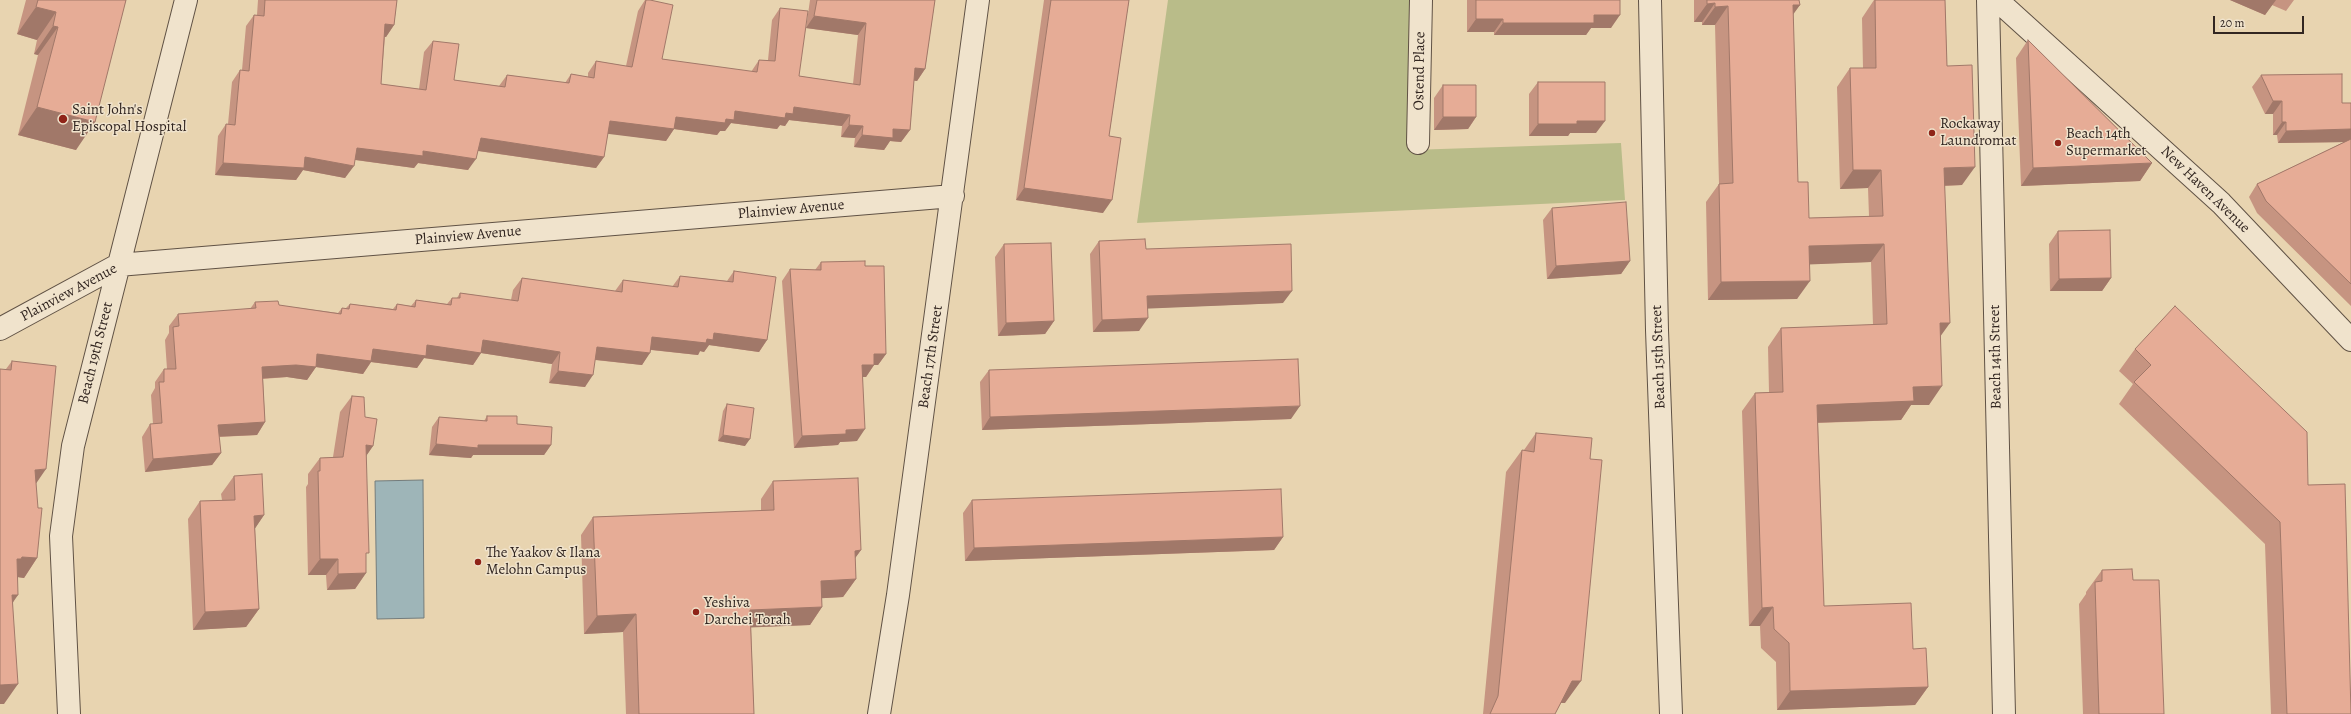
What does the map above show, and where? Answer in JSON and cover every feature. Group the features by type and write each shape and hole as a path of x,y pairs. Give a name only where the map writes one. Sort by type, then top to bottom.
{"street":[{"name":"Beach 19th Street","path":"69,714 61,536 72,446 186,0"},
{"name":"Beach 17th Street","path":"879,714 898,595 953,196 978,0"},
{"name":"Ostend Place","path":"1418,143 1421,0"},
{"name":"Beach 15th Street","path":"1650,0 1657,330 1671,714"},
{"name":"Beach 14th Street","path":"1988,0 2004,714"},
{"name":"New Haven Avenue","path":"1998,0 2221,202 2351,340"},
{"name":"Plainview Avenue","path":"0,329 118,265 953,196"}],"green space":[{"path":"1168,0 1412,0 1411,150 1621,143 1625,200 1137,223"}],"water":[{"path":"423,480 424,618 377,619 375,481"}],"building":[{"path":"38,0 126,0 95,122 37,107 58,27 53,26 56,12 36,7"},
{"path":"265,0 397,0 394,25 385,24 381,84 426,90 433,41 459,44 454,80 505,87 507,75 569,83 571,74 594,78 596,61 632,67 646,0 673,5 662,59 757,72 759,60 775,61 780,8 808,11 799,76 860,85 866,23 814,16 817,0 935,0 925,69 915,68 910,130 893,129 893,138 862,135 863,126 849,125 850,115 794,107 793,114 786,113 785,118 735,111 734,120 726,119 725,123 676,117 674,129 610,121 604,157 481,138 476,159 423,151 423,156 357,148 354,166 305,157 304,168 223,163 226,124 235,125 240,70 249,71 254,15 264,16"},
{"path":"1051,0 1129,0 1109,136 1121,138 1112,200 1024,188"},
{"path":"1476,0 1620,0 1620,15 1594,15 1594,23 1503,23 1503,19 1476,19"},
{"path":"1707,0 1799,0 1800,5 1793,5 1798,182 1808,182 1809,218 1883,216 1881,170 1853,170 1850,68 1876,68 1875,0 1945,0 1947,66 1972,65 1975,167 1944,168 1950,323 1940,323 1942,386 1913,387 1914,401 1817,405 1824,606 1911,603 1913,649 1926,648 1928,687 1790,691 1789,643 1774,629 1773,607 1762,608 1755,393 1783,392 1781,328 1887,324 1884,244 1809,246 1810,281 1721,282 1719,184 1733,183 1728,6 1715,7 1715,3 1707,4"},
{"path":"2028,40 2152,163 2033,168"},
{"path":"2342,74 2342,103 2351,103 2351,129 2286,131 2286,122 2282,122 2282,101 2273,101 2261,75"},
{"path":"1538,82 1605,82 1605,121 1577,121 1577,124 1538,124"},
{"path":"1443,85 1476,85 1476,117 1443,117"},
{"path":"2351,139 2351,284 2266,201 2257,184"},
{"path":"1626,202 1630,261 1556,266 1552,208"},
{"path":"2110,230 2111,278 2059,279 2058,231"},
{"path":"1145,239 1146,249 1291,244 1292,291 1147,296 1148,318 1102,320 1099,241"},
{"path":"1051,243 1054,321 1006,323 1004,244"},
{"path":"865,261 865,266 884,266 886,354 874,354 874,365 862,365 865,429 846,430 846,434 802,436 790,269 821,270 821,262"},
{"path":"734,271 776,277 767,340 714,333 713,340 707,339 706,343 652,337 650,353 597,347 593,375 558,371 560,352 483,340 481,353 427,345 426,356 373,349 371,361 317,354 316,367 296,365 262,367 265,422 218,425 221,453 153,459 150,424 162,423 159,382 164,382 164,369 176,369 173,327 179,326 178,314 256,308 255,302 278,301 279,305 341,314 342,308 349,309 350,304 396,310 397,304 415,307 416,300 451,305 452,298 460,298 460,293 518,301 522,278 622,292 623,280 678,287 680,276 733,282"},
{"path":"2175,306 2307,432 2308,485 2345,484 2351,714 2287,714 2280,522 2134,382 2151,365 2135,349"},
{"path":"1298,359 1300,406 990,417 989,370"},
{"path":"12,361 56,366 46,469 35,470 38,508 42,508 37,558 22,557 21,559 17,559 18,595 12,595 18,684 0,685 0,369 11,370"},
{"path":"352,396 364,397 365,417 377,419 373,446 366,445 369,553 366,553 366,573 338,574 338,559 320,559 318,471 320,471 320,458 343,457"},
{"path":"727,404 754,408 750,439 723,435"},
{"path":"487,416 517,416 517,424 552,427 551,445 478,445 478,448 436,444 439,417 487,421"},
{"path":"1536,433 1592,438 1590,459 1602,460 1581,681 1572,681 1555,714 1490,714 1498,696 1522,450 1534,452"},
{"path":"262,474 264,515 254,516 259,609 205,612 200,501 235,500 234,476"},
{"name":"Yeshiva Darchei Torah","path":"858,478 861,550 855,551 856,579 821,581 822,607 750,610 754,714 639,714 636,614 597,616 593,517 774,510 773,481"},
{"path":"1281,489 1283,537 974,548 972,500"},
{"path":"2132,569 2133,580 2159,580 2164,714 2099,714 2095,582 2102,581 2102,570"}],"place":[{"name":"Saint John's Episcopal Hospital","path":"63,119"},
{"name":"Rockaway Laundromat","path":"1932,133"},
{"name":"Beach 14th Supermarket","path":"2058,143"},
{"name":"The Yaakov & Ilana Melohn Campus","path":"478,562"},
{"name":"Yeshiva Darchei Torah","path":"696,612"}]}
